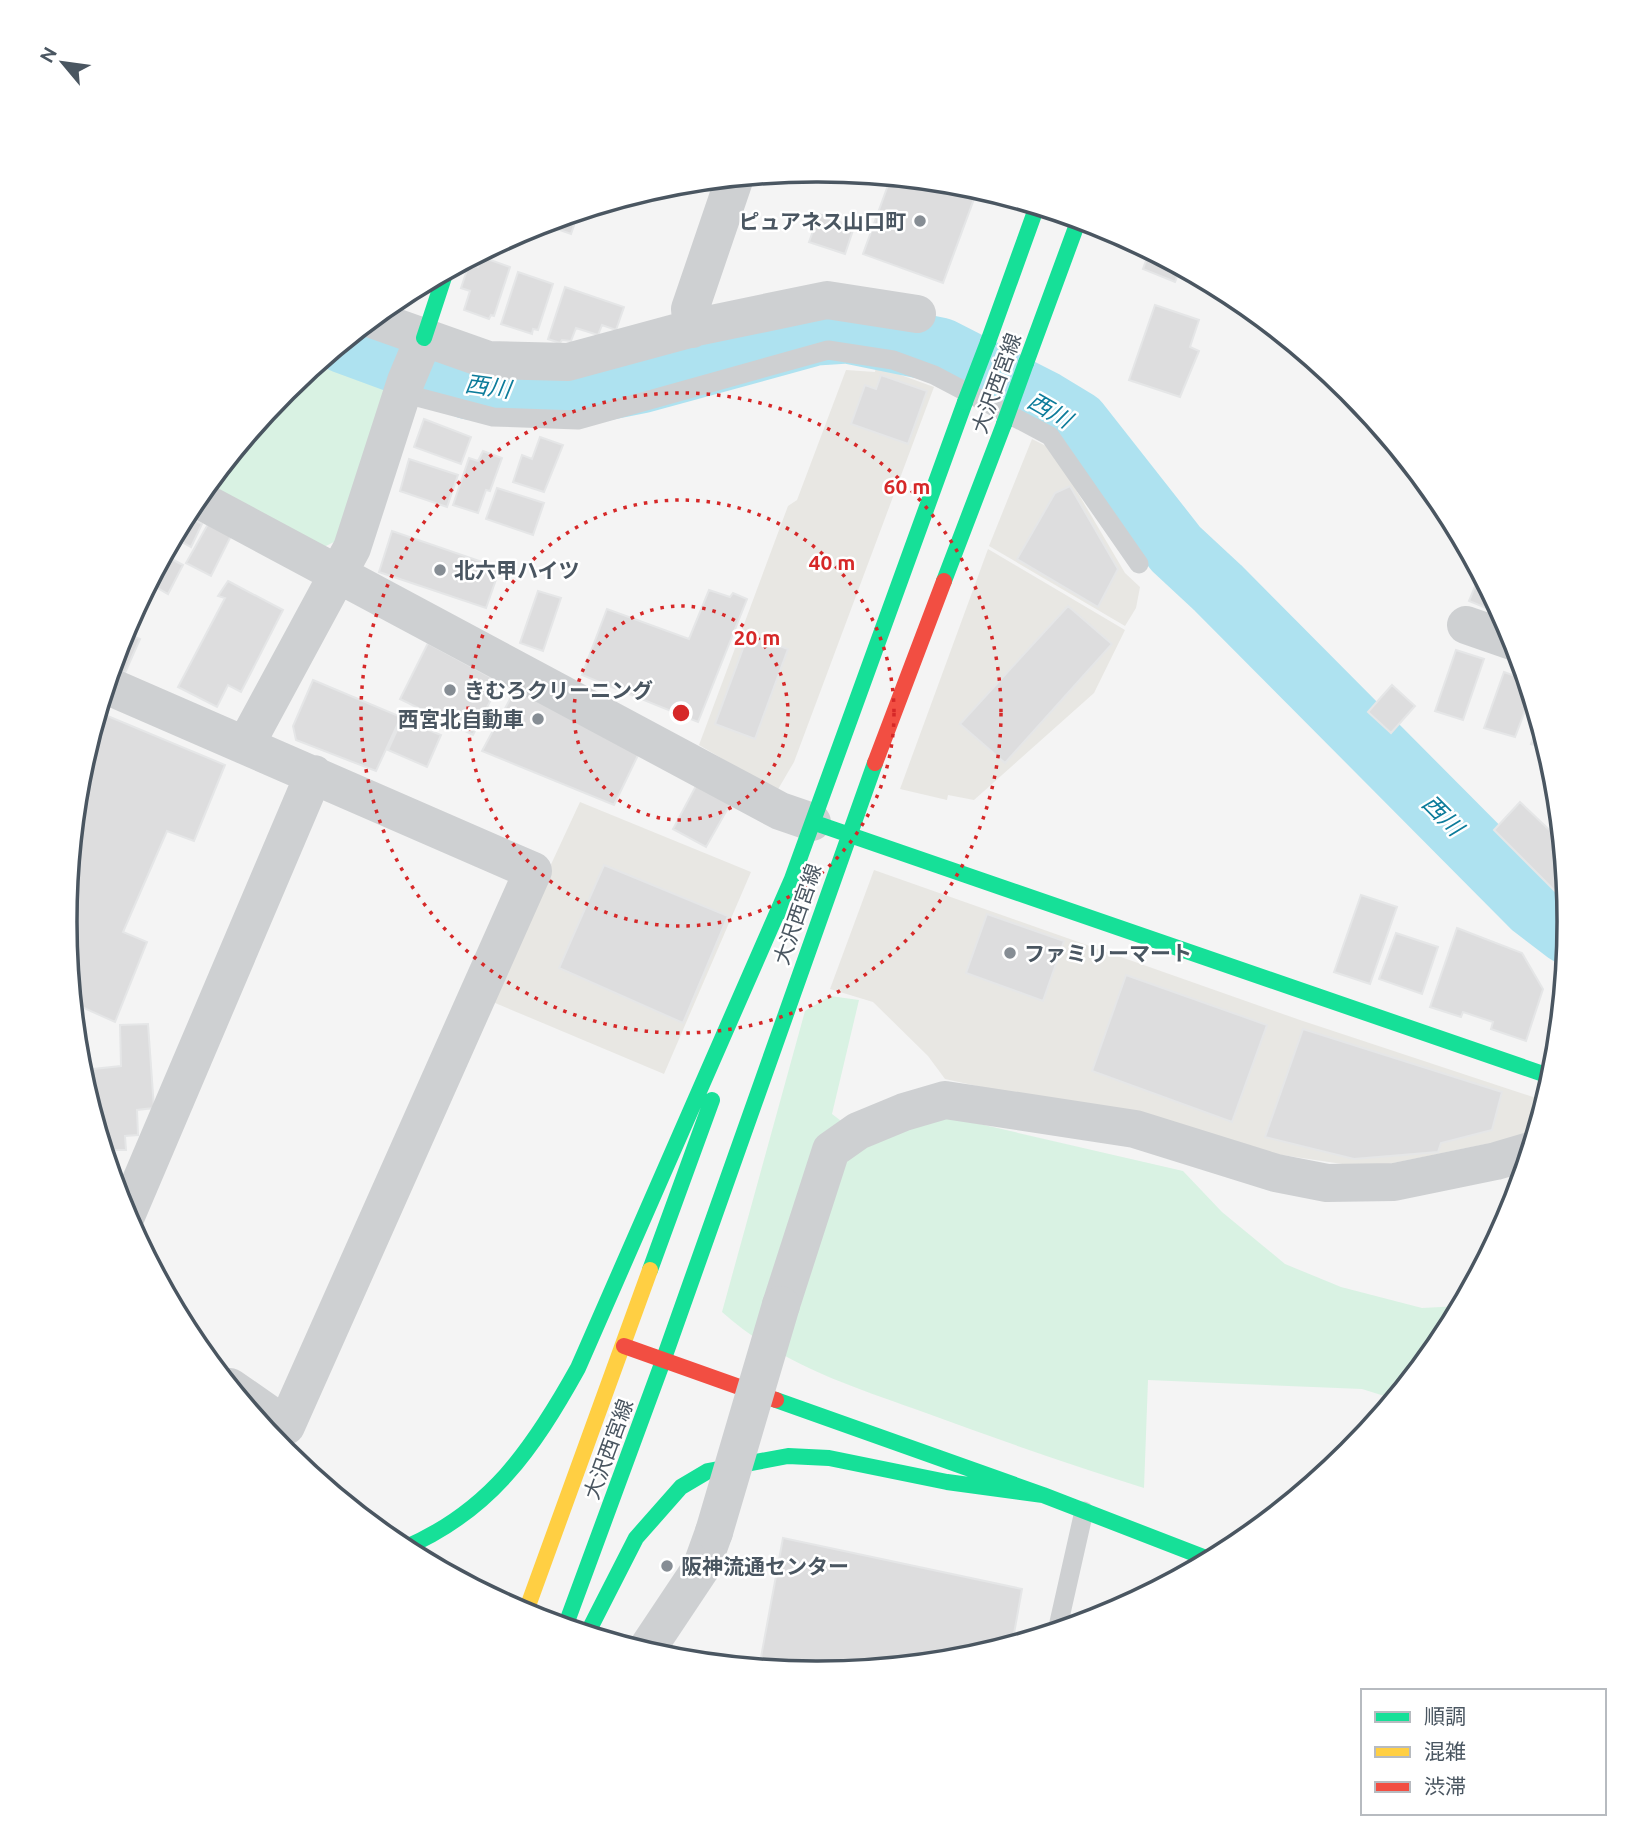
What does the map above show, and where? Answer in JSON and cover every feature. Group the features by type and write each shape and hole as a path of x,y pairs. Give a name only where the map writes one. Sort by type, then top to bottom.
{"main road":[{"name":"大沢西宮線","path":"568,1618 663,1361 965,402 1034,215"},
{"name":"大沢西宮線","path":"529,1603 792,879 830,829 1004,424 1075,229"},
{"path":"412,366 441,285"},
{"path":"830,829 1541,1073"},
{"path":"415,1543 448,1527 487,1498 522,1460 552,1417 600,1319 792,879"},
{"path":"624,1346 1043,1495 1198,1555"},
{"path":"591,1626 636,1538 681,1487 708,1471 788,1456 829,1458 947,1482 1043,1495"}],"street":[{"path":"692,329 690,309 732,187"},
{"path":"412,366 488,360 568,362 692,329 827,300 917,314"},
{"path":"378,326 412,366"},
{"path":"246,744 335,575 352,548 412,366"},
{"path":"206,504 780,811 830,829"},
{"path":"1466,625 1501,637"},
{"path":"115,689 533,871 286,1426 260,1408"},
{"path":"132,1202 314,774"},
{"path":"652,1642 701,1568 831,1150 858,1131 904,1112 945,1100 1135,1129 1276,1173 1327,1183 1394,1182 1519,1154"}],"lane":[{"path":"412,366 493,417 578,420 828,351 893,360 934,375 1050,436 1139,564"},
{"path":"1059,1620 1084,1511"}],"shaded area":[{"path":"876,366 934,387 794,762 777,791 699,745 788,506 797,500 846,370 875,372"},
{"path":"1032,439 1052,449 1125,573 1140,587 1136,608 1125,626 989,546"},
{"path":"988,549 1125,630 1094,693 974,800 948,795 947,800 900,789"},
{"path":"580,802 751,872 664,1074 488,1000"},
{"path":"874,870 1300,1020 1536,1098 1525,1136 1369,1168 1254,1151 1131,1120 945,1079 928,1056 873,1002 830,989"}],"green space":[{"path":"328,366 386,387 338,540 324,547 217,489 261,434"},
{"path":"830,996 859,1000 832,1114 870,1143 945,1116 1183,1171 1222,1212 1285,1264 1341,1287 1422,1308 1449,1307 1404,1372 1384,1396 1362,1389 1148,1380 1144,1488 1035,1452 819,1373 769,1347 722,1312 805,1011"}],"building":[{"name":"ピュアネス山口町","path":"888,185 974,199 943,283 863,254"},
{"path":"819,214 854,227 845,254 809,242"},
{"path":"575,223 571,234 557,229"},
{"path":"488,259 510,267 494,316 491,315 489,319 464,310 470,291 461,288 467,270 478,267"},
{"path":"1146,259 1177,276 1175,282 1143,269"},
{"path":"518,272 553,284 538,330 533,329 532,334 501,324"},
{"path":"565,287 624,307 616,330 602,325 598,335 576,328 571,341 562,340 560,343 548,339"},
{"path":"1155,305 1199,320 1190,347 1199,351 1180,397 1129,380"},
{"path":"881,375 927,391 908,444 851,424 865,385 876,389"},
{"path":"424,419 471,437 461,464 414,447"},
{"path":"540,437 563,445 544,492 513,482 522,455 532,459"},
{"path":"483,451 502,458 490,491 486,490 478,513 453,505 469,458 478,461"},
{"path":"409,459 458,475 447,507 400,491"},
{"path":"1070,486 1118,569 1098,607 1017,559 1055,493"},
{"path":"497,488 544,503 533,535 486,519"},
{"path":"195,520 202,524 191,547 182,542"},
{"path":"208,524 231,536 211,576 186,563"},
{"name":"北六甲ハイツ","path":"392,531 500,568 486,608 379,572"},
{"path":"172,559 183,565 168,594 157,587"},
{"path":"228,581 283,610 241,692 228,685 217,707 178,687 225,598 218,596"},
{"path":"1476,584 1488,609 1469,601"},
{"path":"709,590 730,597 733,593 747,599 698,722 582,675 607,609 689,639"},
{"path":"538,591 561,598 543,651 520,643"},
{"path":"1068,606 1112,644 1005,763 960,724"},
{"path":"748,635 788,649 755,739 715,724"},
{"path":"134,636 140,639 125,673 121,671"},
{"name":"きむろクリーニング","path":"428,643 500,682 473,735 400,699"},
{"path":"1456,650 1484,659 1463,720 1435,711"},
{"path":"1504,672 1515,676 1526,709 1515,737 1484,728"},
{"path":"313,680 401,717 376,771 296,740 293,726"},
{"path":"1392,685 1415,706 1391,733 1368,712"},
{"name":"西宮北自動車","path":"516,688 640,751 614,805 482,751"},
{"path":"106,716 225,765 194,841 167,831 123,932 147,942 115,1022 82,1007 77,921 83,825 91,777"},
{"path":"402,719 441,735 427,767 388,750"},
{"path":"697,784 732,801 706,847 673,829"},
{"path":"1520,802 1552,832 1556,892 1494,830"},
{"path":"604,865 728,916 683,1023 559,968"},
{"path":"1361,895 1397,907 1370,984 1334,972"},
{"path":"987,914 1064,941 1043,1001 966,973"},
{"path":"1457,928 1522,953 1543,989 1526,1041 1491,1029 1493,1022 1463,1012 1461,1017 1430,1007"},
{"path":"1396,933 1438,947 1422,994 1379,979"},
{"path":"1126,975 1267,1025 1232,1122 1092,1071"},
{"path":"148,1024 154,1108 137,1110 138,1135 125,1136 126,1150 113,1150 92,1069 121,1066 120,1025"},
{"path":"1303,1029 1502,1092 1492,1130 1441,1143 1438,1152 1354,1159 1265,1137"},
{"path":"783,1538 1022,1589 1014,1635 1009,1636 914,1655 865,1660 761,1659"}],"waterway":[{"name":"西川","path":"354,345 469,387 571,395 641,381 816,333 847,331 940,350 1044,403 1077,423 1176,549 1534,906 1557,924"}],"traffic: fast":[{"path":"988,342 1034,215"},
{"path":"1026,363 1075,229"},
{"path":"424,338 442,284"},
{"path":"965,402 988,342"},
{"path":"1004,424 1026,363"},
{"path":"780,912 965,402"},
{"path":"944,581 1004,424"},
{"path":"568,1618 663,1361 875,763"},
{"path":"818,824 1541,1073"},
{"path":"415,1543 433,1534 484,1497 526,1451 561,1398 578,1368 792,879"},
{"path":"650,1270 712,1100"},
{"path":"776,1400 1043,1495 1198,1555"},
{"path":"591,1626 636,1538 681,1487 708,1471 788,1456 829,1458 947,1482 1043,1495"}],"traffic: slow":[{"path":"529,1603 650,1270"}],"traffic: jam":[{"path":"875,763 944,581"},
{"path":"624,1346 776,1400"}],"place":[{"name":"ピュアネス山口町","path":"920,221"},
{"name":"北六甲ハイツ","path":"440,570"},
{"name":"きむろクリーニング","path":"450,690"},
{"name":"西宮北自動車","path":"538,719"},
{"name":"ファミリーマート","path":"1010,953"},
{"name":"阪神流通センター","path":"667,1566"}]}
